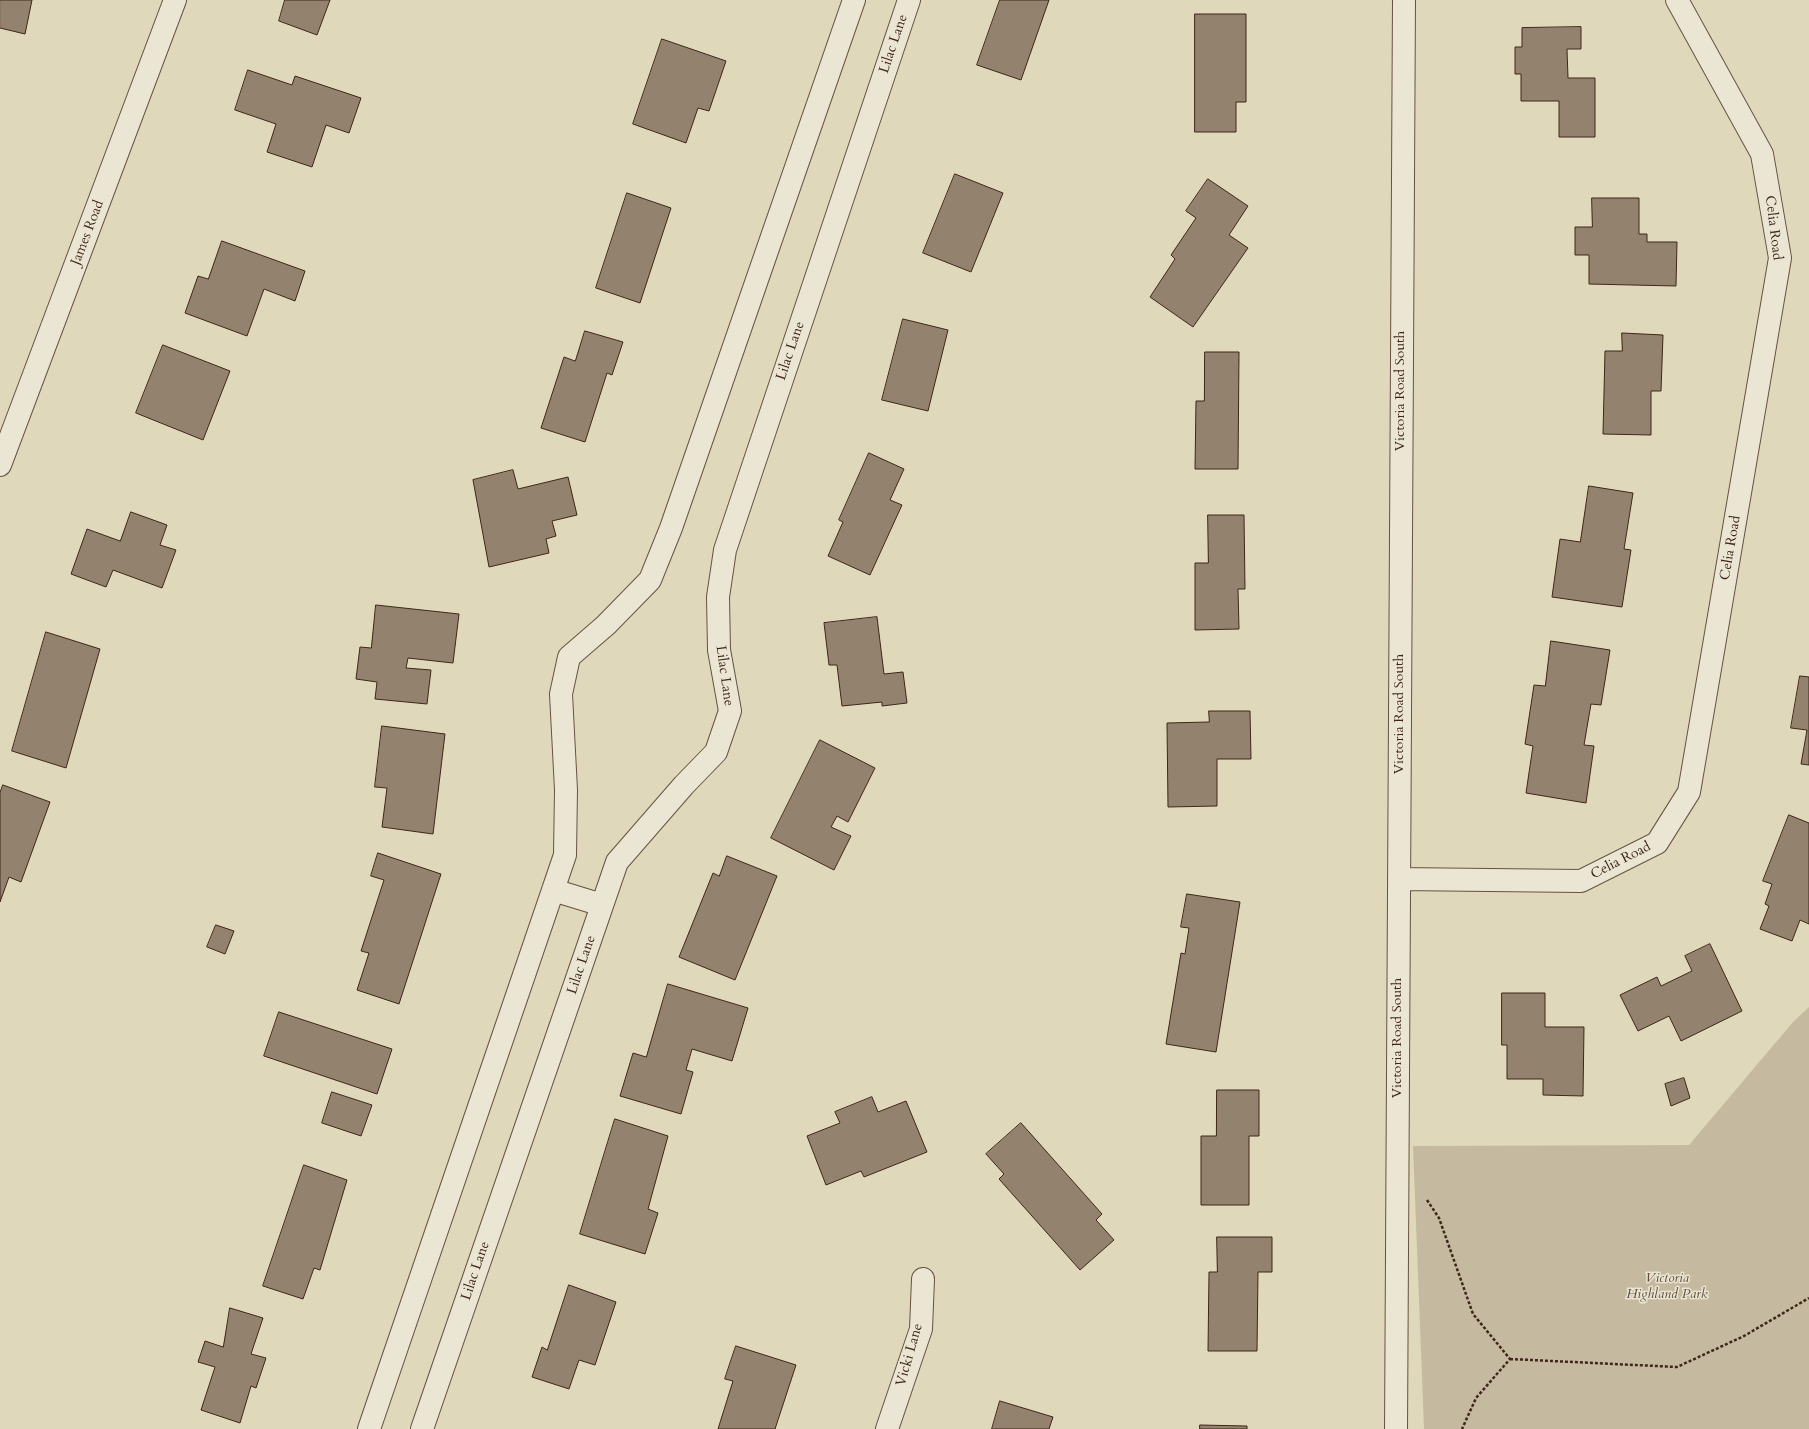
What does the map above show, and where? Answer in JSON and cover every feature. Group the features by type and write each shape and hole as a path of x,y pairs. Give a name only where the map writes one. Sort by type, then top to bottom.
{"street":[{"name":"James Road","path":"0,465 175,0"},
{"path":"369,1429 565,854 566,790 561,694 569,658 606,625 650,580 671,528 854,0"},
{"name":"Lilac Lane","path":"422,1429 618,862 684,784 716,752 730,711 719,650 718,596 725,550 909,0"},
{"name":"Victoria Road South","path":"1396,1429 1404,0"},
{"name":"Celia Road","path":"1399,879 1581,881 1657,843 1689,792 1780,258 1762,154 1677,0"},
{"path":"553,890 602,905"},
{"name":"Vicki Lane","path":"887,1429 920,1329 923,1279"}],"path":[{"path":"1510,1359 1677,1367 1744,1336 1809,1298"}],"green space":[{"name":"Victoria Highland Park","path":"1809,1007 1809,1429 1424,1429 1413,1146 1689,1145 1793,1022"}],"building":[{"path":"0,0 32,0 25,34 0,28"},
{"path":"285,0 330,0 317,35 279,21"},
{"path":"1000,0 1049,0 1021,80 977,65"},
{"path":"1195,14 1246,14 1246,102 1236,102 1236,132 1195,132"},
{"path":"1581,27 1581,49 1567,49 1568,78 1595,78 1595,137 1559,137 1559,101 1521,101 1521,74 1515,74 1515,47 1522,47 1522,28"},
{"path":"662,39 726,61 709,111 698,108 686,143 633,124"},
{"path":"248,70 292,85 295,76 361,98 349,133 326,125 312,167 267,152 276,124 235,110"},
{"path":"955,174 1003,193 971,272 923,253"},
{"path":"1208,179 1248,206 1229,235 1248,248 1193,327 1150,297 1175,259 1171,255 1196,218 1186,211"},
{"path":"627,193 671,208 640,303 596,288"},
{"path":"1592,198 1639,198 1639,234 1647,234 1647,242 1677,242 1676,286 1589,284 1589,255 1575,255 1575,227 1592,227"},
{"path":"222,241 305,271 295,301 264,289 247,336 185,313 198,276 208,279"},
{"path":"903,319 948,330 928,411 882,400"},
{"path":"585,331 623,342 612,375 607,373 585,442 541,428 564,357 575,361"},
{"path":"1622,333 1663,335 1661,391 1651,391 1651,435 1603,434 1605,351 1622,351"},
{"path":"163,345 230,371 203,440 136,413"},
{"path":"1205,352 1239,352 1238,469 1195,469 1196,401 1204,401"},
{"path":"869,453 904,469 890,500 902,505 870,575 828,556 843,522 839,520"},
{"path":"513,470 518,489 568,477 577,515 552,521 556,536 546,539 549,553 489,567 473,480"},
{"path":"1589,486 1633,493 1624,549 1631,550 1622,607 1552,597 1560,539 1580,542"},
{"path":"131,512 167,525 160,545 176,550 162,588 113,570 106,587 71,574 87,529 120,541"},
{"path":"1208,515 1244,515 1245,589 1238,589 1239,629 1195,630 1195,563 1208,563"},
{"path":"376,605 459,614 453,663 408,658 406,668 431,670 427,704 375,699 377,682 356,679 360,647 371,648"},
{"path":"877,617 884,674 903,672 907,703 882,706 882,702 842,706 837,665 829,665 824,623"},
{"path":"46,632 100,649 66,768 12,751"},
{"path":"1551,641 1610,650 1601,705 1591,704 1584,745 1594,746 1586,803 1526,793 1533,746 1525,744 1534,685 1545,686"},
{"path":"1800,676 1809,677 1809,765 1801,764 1807,730 1791,728"},
{"path":"1209,711 1250,711 1251,759 1217,759 1217,806 1168,807 1167,723 1209,722"},
{"path":"382,726 445,734 433,834 382,827 387,788 375,787"},
{"path":"820,740 875,768 848,822 837,816 831,827 851,836 834,870 771,838"},
{"path":"3,785 50,802 21,882 9,877 0,902 0,793"},
{"path":"1789,815 1809,823 1809,924 1800,920 1792,941 1760,929 1769,906 1765,904 1772,884 1763,881"},
{"path":"378,853 441,874 399,1004 357,990 369,953 361,951 384,880 371,876"},
{"path":"727,856 777,876 735,980 679,957 713,873 719,876"},
{"path":"1187,894 1240,902 1216,1052 1166,1044 1181,953 1185,954 1189,928 1181,927"},
{"path":"216,925 234,931 225,954 207,947"},
{"path":"1710,944 1742,1011 1681,1041 1669,1016 1638,1031 1620,995 1657,977 1661,986 1692,971 1685,956"},
{"path":"668,984 748,1008 732,1061 692,1049 686,1070 693,1072 681,1114 620,1096 633,1053 646,1057"},
{"path":"1502,993 1545,993 1545,1027 1584,1027 1583,1096 1543,1095 1543,1079 1507,1079 1507,1045 1502,1045"},
{"path":"279,1012 392,1049 377,1094 264,1056"},
{"path":"1684,1078 1690,1098 1671,1106 1665,1084"},
{"path":"1217,1090 1259,1090 1259,1136 1249,1136 1249,1205 1201,1205 1201,1136 1216,1136"},
{"path":"332,1092 372,1105 361,1136 322,1123"},
{"path":"872,1097 878,1112 906,1101 927,1152 864,1177 861,1171 826,1185 807,1136 840,1123 835,1112"},
{"path":"615,1119 668,1136 648,1209 658,1213 645,1254 580,1234"},
{"path":"1021,1123 1102,1214 1096,1220 1114,1240 1080,1270 999,1179 1004,1174 986,1154"},
{"path":"304,1165 347,1180 320,1270 314,1268 303,1299 263,1286"},
{"path":"1217,1237 1272,1237 1272,1272 1258,1272 1257,1351 1208,1351 1209,1272 1217,1272"},
{"path":"569,1285 616,1302 595,1365 579,1360 569,1389 532,1377 542,1347 547,1350"},
{"path":"230,1308 263,1318 251,1354 266,1358 256,1388 251,1386 240,1423 201,1410 215,1367 198,1362 205,1341 223,1347"},
{"path":"736,1346 796,1365 775,1429 718,1429 733,1381 725,1379"},
{"path":"1000,1401 1053,1417 1049,1429 992,1429"},
{"path":"1200,1425 1247,1426 1247,1429 1200,1429"}]}
